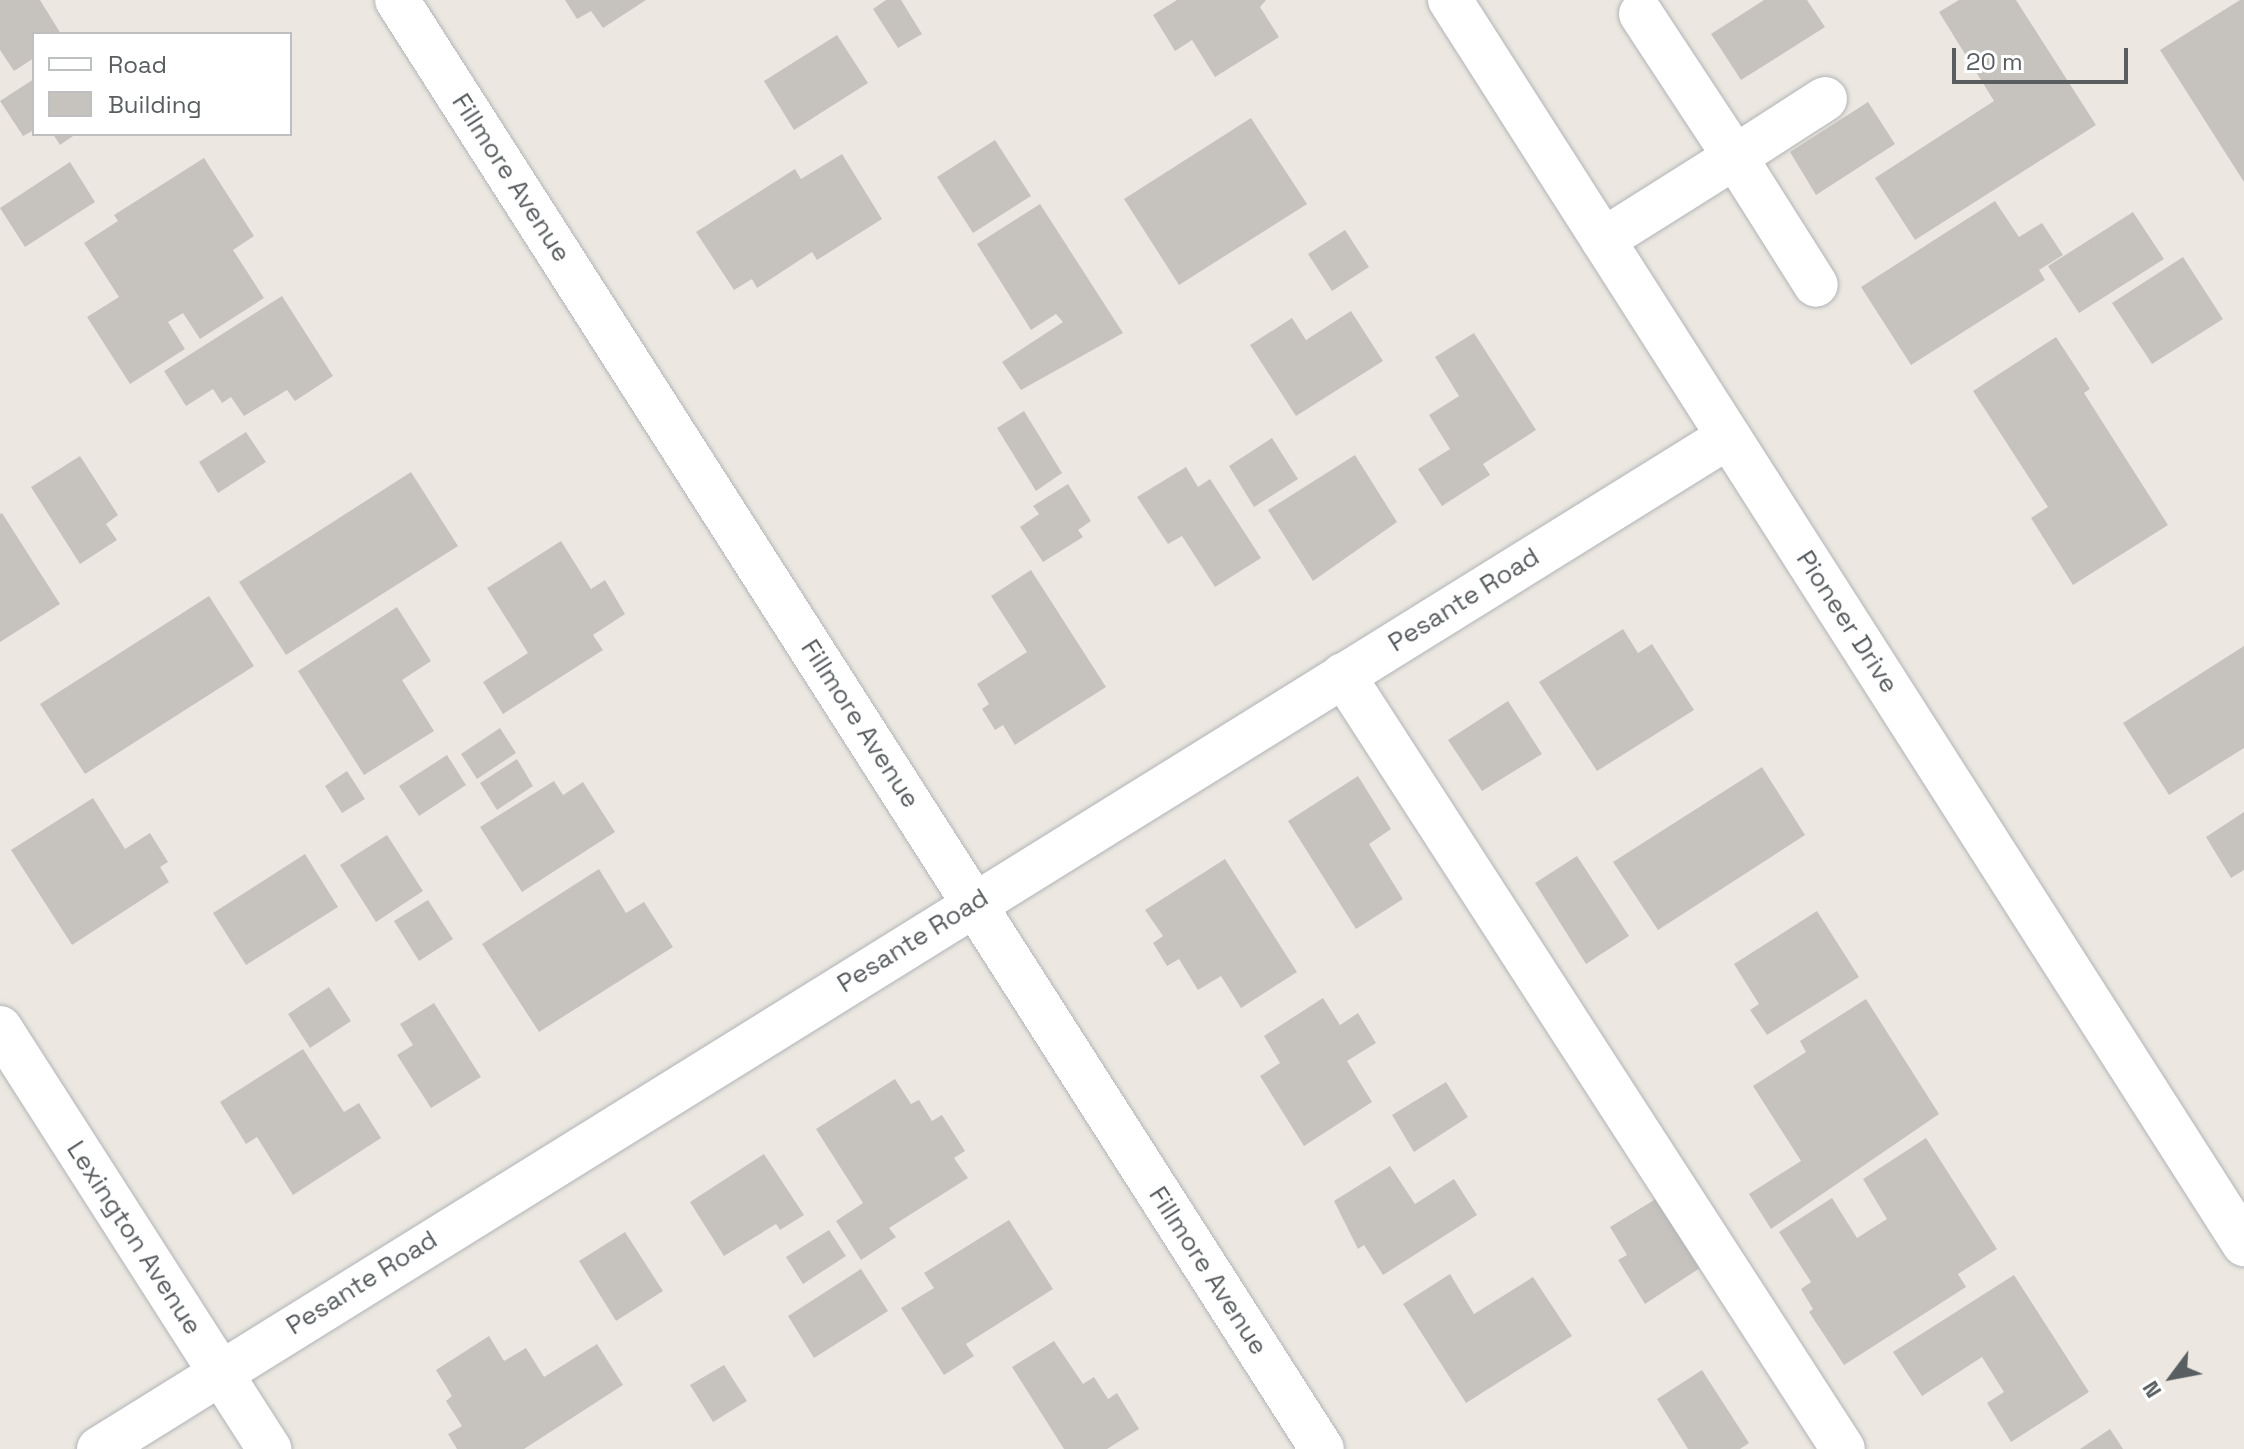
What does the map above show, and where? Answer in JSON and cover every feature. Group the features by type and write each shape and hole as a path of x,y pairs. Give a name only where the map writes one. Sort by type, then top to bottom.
{"street":[{"name":"Fillmore Avenue","path":"397,0 1322,1449"},
{"name":"Pioneer Drive","path":"1450,0 2244,1244"},
{"path":"1641,14 1816,285"},
{"path":"1603,240 1825,99"},
{"name":"Pesante Road","path":"99,1449 219,1371 1728,437"},
{"path":"1343,675 1843,1449"},
{"name":"Lexington Avenue","path":"0,1028 269,1449"}],"building":[{"path":"0,0 40,0 60,32 32,32 32,59 14,71 0,50"},
{"path":"565,0 646,0 603,28 591,11 577,19"},
{"path":"886,0 901,0 922,34 898,48 873,9"},
{"path":"1177,0 1266,0 1260,7 1279,37 1215,77 1192,40 1175,51 1153,15"},
{"path":"1764,0 1807,0 1825,27 1741,80 1711,34"},
{"path":"1959,0 2016,0 2096,125 1915,240 1875,178 1994,101 1939,12"},
{"path":"2244,0 2244,182 2160,50"},
{"path":"837,35 868,83 794,130 764,81"},
{"path":"32,80 32,131 23,136 0,101"},
{"path":"1868,102 1895,144 1816,195 1790,152"},
{"path":"1251,118 1307,204 1179,285 1124,199"},
{"path":"54,136 73,136 60,145"},
{"path":"995,140 1031,196 973,233 937,177"},
{"path":"842,154 882,219 817,260 812,252 757,288 752,279 734,290 696,232 795,169 801,179"},
{"path":"204,158 254,236 233,250 264,298 200,339 183,313 168,322 185,349 130,384 87,317 119,297 84,243 118,221 114,215"},
{"path":"70,162 95,202 25,247 0,208"},
{"path":"1995,201 2019,237 2042,223 2063,255 2039,270 2045,280 1911,365 1861,287"},
{"path":"1040,204 1123,333 1021,390 1002,362 1063,322 1056,314 1031,330 977,244"},
{"path":"2133,212 2164,259 2079,313 2048,266"},
{"path":"1345,230 1369,267 1332,291 1308,254"},
{"path":"2183,257 2223,319 2152,364 2112,303"},
{"path":"282,296 333,376 295,401 287,390 244,416 231,397 222,403 213,389 186,406 164,371"},
{"path":"1351,311 1383,361 1296,416 1250,345 1292,318 1306,340"},
{"path":"1474,333 1536,430 1483,464 1490,475 1442,506 1418,469 1450,449 1429,415 1459,396 1435,357"},
{"path":"2056,337 2090,389 2084,393 2168,525 2073,585 2031,518 2048,507 1973,391"},
{"path":"1024,411 1062,473 1036,491 997,428"},
{"path":"246,432 266,462 218,493 199,462"},
{"path":"1272,438 1298,479 1254,507 1229,466"},
{"path":"1355,455 1397,522 1313,581 1268,510"},
{"path":"80,456 118,515 106,524 117,540 80,564 31,487"},
{"path":"1186,467 1198,487 1210,479 1261,558 1215,587 1182,536 1168,544 1137,497"},
{"path":"411,472 458,546 286,655 239,582"},
{"path":"1068,484 1091,521 1078,530 1083,537 1043,562 1020,527 1039,514 1033,506"},
{"path":"0,514 60,604 0,642"},
{"path":"561,541 591,589 605,580 625,614 593,635 603,650 503,714 483,682 528,653 487,588"},
{"path":"1031,570 1106,687 1015,745 1003,725 995,730 982,709 989,704 977,684 1027,652 991,596"},
{"path":"209,596 254,666 85,774 40,704"},
{"path":"397,607 431,661 402,680 434,731 364,775 298,671"},
{"path":"1623,629 1638,653 1652,644 1694,710 1597,771 1539,682"},
{"path":"2244,646 2244,748 2169,795 2123,723"},
{"path":"1508,701 1542,754 1482,791 1448,740"},
{"path":"500,728 516,753 477,779 461,754"},
{"path":"447,755 466,785 419,816 399,786"},
{"path":"517,759 533,786 497,810 480,783"},
{"path":"1762,767 1805,835 1658,930 1613,862"},
{"path":"347,771 365,799 342,813 325,786"},
{"path":"1358,776 1391,829 1369,844 1403,899 1356,929 1288,821"},
{"path":"554,781 563,795 583,782 615,832 522,892 480,827"},
{"path":"93,798 125,849 150,833 168,862 160,867 169,882 72,945 11,850"},
{"path":"2244,812 2244,870 2231,878 2206,837"},
{"path":"387,835 423,891 376,922 340,865"},
{"path":"305,854 338,907 246,965 213,913"},
{"path":"1577,856 1629,936 1586,964 1535,883"},
{"path":"1225,859 1297,972 1241,1008 1221,976 1198,990 1179,959 1167,966 1153,943 1163,936 1145,910"},
{"path":"599,869 626,913 644,902 673,947 539,1032 482,944"},
{"path":"428,900 453,939 419,961 394,921"},
{"path":"1817,911 1859,977 1767,1035 1750,1010 1759,1004 1734,964"},
{"path":"329,987 351,1021 310,1048 288,1014"},
{"path":"1323,998 1340,1025 1358,1013 1376,1043 1347,1061 1372,1102 1304,1146 1260,1076 1280,1063 1264,1036"},
{"path":"1866,999 1939,1114 1771,1229 1749,1194 1801,1161 1753,1086 1806,1052 1800,1041"},
{"path":"434,1003 481,1077 431,1108 397,1055 413,1045 400,1024"},
{"path":"303,1049 344,1112 359,1103 381,1138 293,1195 257,1137 246,1144 220,1102"},
{"path":"895,1079 911,1104 919,1100 932,1121 942,1115 965,1151 954,1158 968,1178 889,1228 896,1237 861,1260 836,1221 863,1203 816,1129"},
{"path":"1446,1082 1468,1117 1414,1152 1392,1115"},
{"path":"1926,1138 1997,1249 1958,1274 1966,1287 1844,1365 1809,1312 1813,1309 1801,1289 1811,1282 1779,1232 1832,1198 1857,1238 1887,1219 1863,1179"},
{"path":"764,1154 804,1215 780,1230 776,1224 724,1256 690,1202"},
{"path":"1390,1166 1415,1204 1454,1179 1477,1215 1383,1275 1364,1245 1358,1249 1334,1201"},
{"path":"1659,1197 1703,1266 1645,1304 1618,1260 1627,1255 1610,1227"},
{"path":"1009,1220 1053,1289 966,1344 974,1356 944,1375 901,1308 934,1288 924,1273"},
{"path":"829,1230 846,1256 803,1284 786,1257"},
{"path":"625,1232 663,1291 616,1321 579,1261"},
{"path":"861,1269 888,1311 814,1358 788,1316"},
{"path":"1450,1274 1474,1314 1533,1277 1572,1336 1466,1403 1403,1304"},
{"path":"2014,1275 2089,1392 2011,1442 1987,1403 2004,1392 1982,1357 1922,1396 1893,1352"},
{"path":"489,1336 504,1361 526,1348 544,1377 597,1344 623,1385 524,1449 457,1449 448,1434 462,1426 446,1401 452,1396 436,1370"},
{"path":"1054,1341 1083,1384 1094,1377 1108,1399 1117,1393 1139,1429 1107,1449 1064,1449 1012,1367"},
{"path":"724,1365 747,1401 713,1422 690,1385"},
{"path":"1702,1370 1749,1443 1740,1449 1688,1449 1657,1399"},
{"path":"2110,1429 2123,1449 2080,1449"}]}
